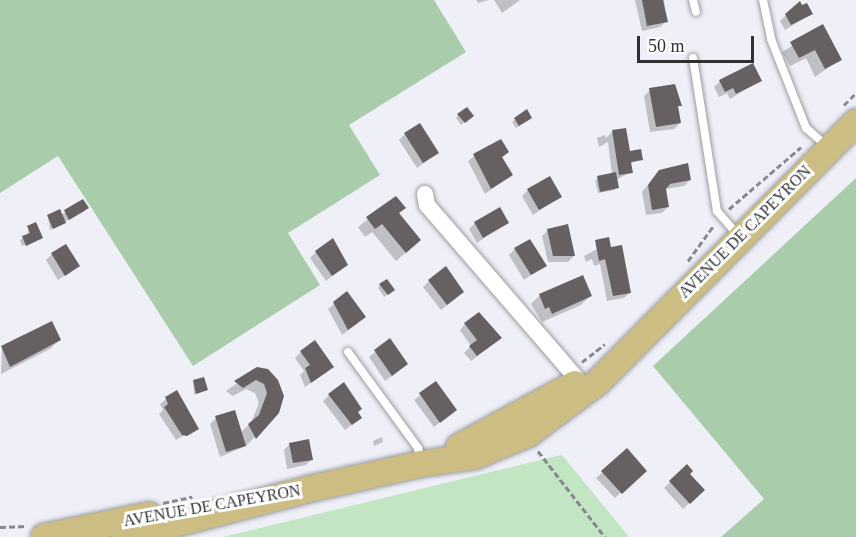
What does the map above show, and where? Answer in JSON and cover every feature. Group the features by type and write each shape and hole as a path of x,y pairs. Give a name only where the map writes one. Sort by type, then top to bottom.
{"main road":[{"name":"AVENUE DE CAPEYRON","path":"126,537 309,489 420,464 475,456 528,434 578,399 856,122"},
{"name":"AVENUE DE CAPEYRON","path":"420,464 519,417 579,381 633,342"},
{"name":"AVENUE DE CAPEYRON","path":"38,531 309,489"}],"street":[{"path":"425,194 427,205 579,381"}],"lane":[{"path":"693,0 696,12"},
{"path":"763,0 771,39 806,128 829,148"},
{"path":"693,58 717,211 741,238"},
{"path":"348,352 418,448 420,464"}],"path":[{"path":"528,434 605,537"},
{"path":"156,504 202,495"},
{"path":"0,527 38,531"}],"green space":[{"path":"0,0 434,0 466,52 349,125 380,175 288,233 320,285 193,366 58,156 0,193"},
{"path":"856,178 856,537 721,537 764,499 653,366"},
{"path":"561,455 629,537 223,537"}],"building":[{"path":"642,0 663,0 668,22 647,26"},
{"path":"800,1 802,5 807,3 813,14 791,25 785,14"},
{"path":"823,24 842,60 825,69 815,50 799,58 790,42"},
{"path":"753,63 762,81 736,94 733,88 725,92 719,80"},
{"path":"675,84 682,106 678,106 681,123 656,127 649,88"},
{"path":"467,107 474,116 465,123 457,114"},
{"path":"527,109 532,118 519,126 514,118"},
{"path":"420,123 439,153 423,163 404,133"},
{"path":"626,128 630,151 641,149 643,160 631,162 633,173 619,175 612,130"},
{"path":"501,139 509,152 502,157 513,175 491,189 473,154"},
{"path":"688,163 691,180 670,184 666,189 669,207 652,210 648,185 659,170"},
{"path":"616,172 619,188 600,192 597,176"},
{"path":"550,176 562,197 539,210 527,189"},
{"path":"396,196 406,208 399,213 421,240 406,253 382,224 375,229 366,217"},
{"path":"83,199 89,208 69,220 64,210"},
{"path":"500,207 509,223 483,238 474,222"},
{"path":"60,209 66,223 53,229 47,215"},
{"path":"36,222 43,238 26,246 22,236 30,233 27,226"},
{"path":"568,224 575,256 553,256 547,229"},
{"path":"609,237 611,247 622,245 631,293 613,296 605,259 599,261 595,240"},
{"path":"333,238 348,265 332,276 315,251"},
{"path":"530,239 547,266 531,275 514,248"},
{"path":"66,244 80,266 65,276 51,253"},
{"path":"446,266 464,292 447,305 428,280"},
{"path":"583,275 592,296 552,314 549,307 545,309 539,294"},
{"path":"387,279 395,290 388,295 379,284"},
{"path":"347,291 366,317 348,330 333,302"},
{"path":"479,312 502,338 477,356 469,346 477,340 464,323"},
{"path":"52,321 61,340 10,367 1,346"},
{"path":"390,338 408,364 392,376 374,350"},
{"path":"315,340 334,367 311,383 305,368 310,365 300,351"},
{"path":"257,367 268,369 278,380 284,396 279,413 256,439 248,424 259,415 267,393 264,384 256,380 243,388 234,381"},
{"path":"204,377 208,390 196,394 193,380"},
{"path":"436,381 457,410 440,423 419,393"},
{"path":"344,382 362,409 358,412 362,418 352,425 328,394"},
{"path":"177,390 199,429 187,436 182,435 164,407 168,404 165,397"},
{"path":"235,410 246,446 226,452 215,416"},
{"path":"309,439 313,460 293,463 289,443"},
{"path":"627,448 647,471 622,494 601,471"},
{"path":"687,464 693,471 690,474 705,490 690,504 669,481"}]}
